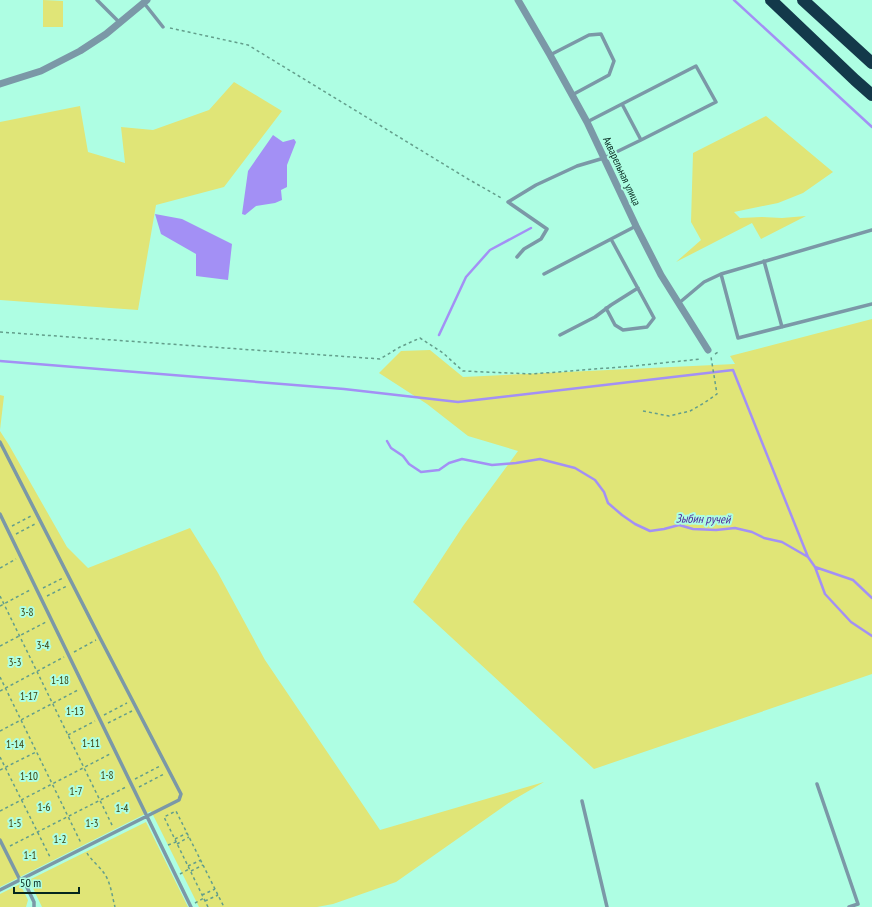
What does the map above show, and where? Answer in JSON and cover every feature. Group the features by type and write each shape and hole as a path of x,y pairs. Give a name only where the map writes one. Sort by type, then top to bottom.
{"highway":[{"path":"771,0 872,95"},
{"path":"803,0 872,63"}],"street":[{"name":"Акварельная улица","path":"518,0 572,95 661,275 708,350"},
{"path":"0,84 41,71 80,51 106,34 145,2"}],"lane":[{"path":"97,0 120,23"},
{"path":"145,2 163,27"},
{"path":"550,55 589,35 601,34 614,61 609,76 572,95"},
{"path":"517,257 524,249 541,239 547,229 508,202 536,185 577,166 604,158 716,102 696,66 586,122"},
{"path":"622,104 641,140"},
{"path":"544,274 636,226"},
{"path":"678,304 704,282 721,274 872,230"},
{"path":"606,308 614,325 623,330 647,327 654,318 611,239"},
{"path":"764,261 782,327"},
{"path":"721,274 738,338 872,304"},
{"path":"560,335 595,317 606,308 638,288"},
{"path":"0,442 181,794 179,800 0,890"},
{"path":"0,451 4,449"},
{"path":"0,514 191,906"},
{"path":"817,784 858,904 849,907"},
{"path":"582,801 607,907"},
{"path":"0,840 34,902 34,907"}],"path":[{"path":"163,27 248,45 508,202"},
{"path":"0,332 380,359 400,346 420,338 443,353 463,371 532,374 701,359"},
{"path":"643,411 668,416 690,411 717,394 711,357 708,350"},
{"path":"7,528 36,513"},
{"path":"11,536 41,521"},
{"path":"0,568 21,557"},
{"path":"0,606 68,575"},
{"path":"42,599 72,583"},
{"path":"0,596 116,832"},
{"path":"0,646 51,619"},
{"path":"0,691 100,638"},
{"path":"0,677 84,848 90,858 104,873 110,884 115,907"},
{"path":"0,731 85,687"},
{"path":"68,735 132,700"},
{"path":"104,726 137,708"},
{"path":"0,810 116,751"},
{"path":"0,770 36,752"},
{"path":"0,757 53,864"},
{"path":"4,849 100,800 165,763"},
{"path":"134,790 170,771"},
{"path":"208,907 164,817 176,811 224,907"},
{"path":"176,842 187,833"},
{"path":"163,848 189,837"},
{"path":"188,866 200,860"},
{"path":"190,872 203,865"},
{"path":"176,876 189,869"},
{"path":"202,895 215,889"},
{"path":"205,901 218,895"},
{"path":"191,906 204,898"}],"green space":[{"path":"43,0 63,1 63,27 43,27"},
{"path":"234,82 282,111 224,187 156,205 138,310 0,300 0,122 80,106 88,152 125,163 121,127 153,130 209,110"},
{"path":"766,116 833,172 803,193 778,203 734,212 740,218 782,218 806,216 761,239 752,223 676,262 701,240 691,222 693,153"},
{"path":"872,319 872,674 594,769 413,602 463,526 518,451 468,436 427,404 379,373 401,351 430,350 463,377 735,364 730,356"},
{"path":"0,395 4,396 0,430"},
{"path":"0,431 67,547 88,568 190,528 218,573 265,660 380,830 544,782 513,800 396,882 333,904 317,907 199,907 151,811 0,887"},
{"path":"146,822 188,907 42,907 29,880"},
{"path":"20,884 28,900 26,907 0,907 0,894"}],"shaded area":[{"path":"273,135 283,142 294,139 296,142 287,165 287,187 281,190 282,200 275,203 256,206 245,215 242,214 248,171"},
{"path":"155,214 182,219 232,244 228,280 196,276 196,254 161,234"}],"waterway":[{"path":"734,0 872,127"},
{"path":"439,335 466,277 490,250 531,228"},
{"path":"0,361 344,389 458,402 733,370 808,557"},
{"name":"Зыбин ручей","path":"387,441 391,448 403,456 409,464 421,472 439,470 449,463 462,459 492,465 540,459 575,468 595,480 604,492 608,503 622,515 635,524 650,531 679,525 693,529 716,530 735,528 752,532 764,538 782,542 808,557 815,567 825,594 851,622 872,636"},
{"path":"815,567 853,580 872,598"}],"park label":[{"name":"3-8","path":"27,612"},
{"name":"3-4","path":"43,645"},
{"name":"3-3","path":"15,662"},
{"name":"1-18","path":"60,680"},
{"name":"1-17","path":"29,696"},
{"name":"1-13","path":"75,711"},
{"name":"1-11","path":"91,743"},
{"name":"1-14","path":"15,744"},
{"name":"1-8","path":"107,775"},
{"name":"1-10","path":"29,776"},
{"name":"1-7","path":"76,791"},
{"name":"1-6","path":"44,807"},
{"name":"1-4","path":"122,808"},
{"name":"1-5","path":"15,823"},
{"name":"1-3","path":"92,823"},
{"name":"1-2","path":"60,839"},
{"name":"1-1","path":"30,855"}]}
